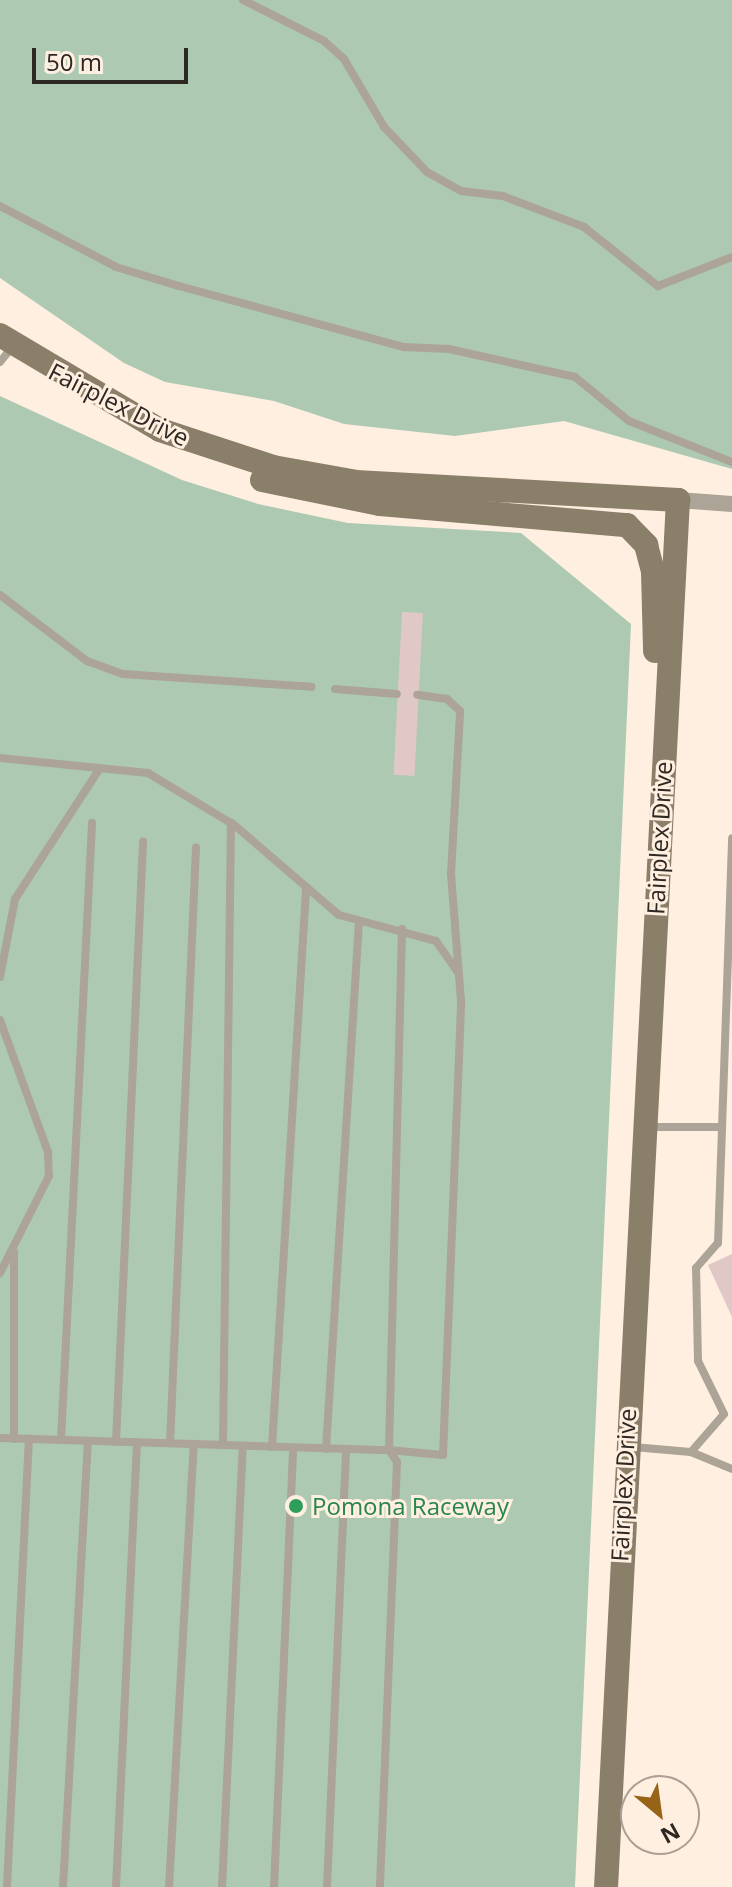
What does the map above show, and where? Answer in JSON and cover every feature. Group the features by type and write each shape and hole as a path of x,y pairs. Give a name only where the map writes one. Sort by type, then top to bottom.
{"street":[{"name":"Fairplex Drive","path":"5,347 93,396 218,452 316,476 678,500 625,1447 606,1887"},
{"path":"93,396 119,424 234,472 316,495 627,525 646,545 653,572 665,729"},
{"path":"678,500 732,504"}],"lane":[{"path":"243,0 324,41 344,59 384,127 427,172 461,191 503,196 584,227 658,286 732,257"},
{"path":"0,206 116,267 179,286 404,347 449,349 575,377 629,421 732,462"},
{"path":"0,595 87,661 123,674 312,687"},
{"path":"335,689 397,694"},
{"path":"0,1438 389,1450 443,1455 459,974 451,874 460,711 447,699 417,695"},
{"path":"0,758 98,771 148,773 231,823 306,889 359,922 402,929 436,941 459,974"},
{"path":"0,977 15,899 98,771"},
{"path":"61,1440 92,823"},
{"path":"223,1445 231,823"},
{"path":"691,1452 728,1413 698,1361 696,1268 718,1243 732,838"},
{"path":"116,1442 143,842"},
{"path":"170,1443 196,848"},
{"path":"272,1447 306,889"},
{"path":"326,1449 359,922"},
{"path":"380,1887 397,1462 389,1450 402,929"},
{"path":"0,1020 48,1152 49,1176 14,1251 0,1273"},
{"path":"642,1127 722,1127"},
{"path":"14,1251 14,1439"},
{"path":"7,1887 29,1439"},
{"path":"63,1887 88,1441"},
{"path":"116,1887 137,1442"},
{"path":"169,1887 194,1444"},
{"path":"222,1887 243,1446"},
{"path":"625,1447 691,1452 717,1469 732,1469"},
{"path":"274,1887 293,1448"},
{"path":"327,1887 346,1449"}],"green space":[{"path":"0,0 732,0 732,469 564,421 455,436 344,424 274,401 165,382 124,363 0,278"},
{"name":"Pomona Raceway","path":"0,396 182,480 258,504 348,523 521,533 631,624 575,1887 0,1887"}],"building":[{"path":"402,612 423,613 414,776 393,775"},
{"path":"732,1254 732,1317 708,1265"}],"place":[{"name":"Pomona Raceway","path":"296,1506"}]}
